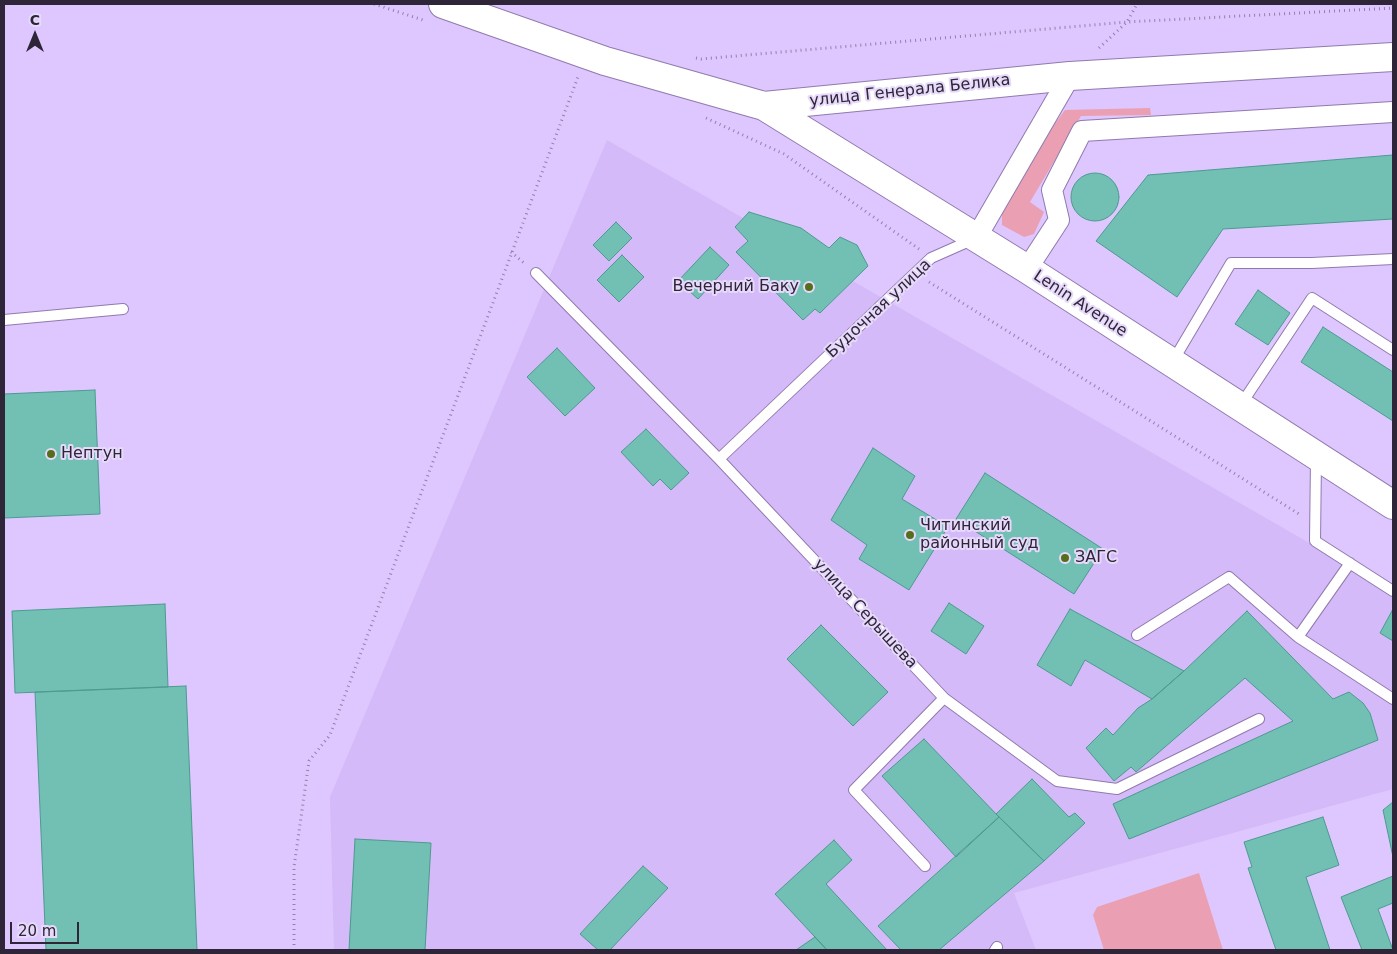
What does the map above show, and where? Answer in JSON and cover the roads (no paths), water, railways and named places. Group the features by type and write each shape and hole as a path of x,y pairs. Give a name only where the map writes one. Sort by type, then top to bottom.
{"main road":[{"name":"улица Генерала Белика","path":"443,4 605,61 764,106 1070,76 1393,56"},
{"name":"Lenin Avenue","path":"764,106 1027,269 1393,505"}],"street":[{"path":"976,238 1070,76"},
{"path":"1027,269 1059,220 1052,190 1082,131 1393,112"}],"lane":[{"name":"Будочная улица","path":"719,459 931,258 976,238"},
{"path":"1171,363 1230,264 1312,263 1393,259"},
{"name":"улица Серышева","path":"536,273 719,459 944,698 1057,781 1117,789 1259,719"},
{"path":"1240,407 1312,298 1393,350"},
{"path":"4,320 123,309"},
{"path":"1316,456 1315,541 1393,591"},
{"path":"1298,637 1350,564"},
{"path":"1137,635 1229,576 1298,637 1393,699"},
{"path":"925,866 854,790 944,698"}],"place":[{"name":"Вечерний Баку","path":"809,287"},
{"name":"Нептун","path":"51,454"},
{"name":"Читинский районный суд","path":"910,535"},
{"name":"ЗАГС","path":"1065,558"}]}
